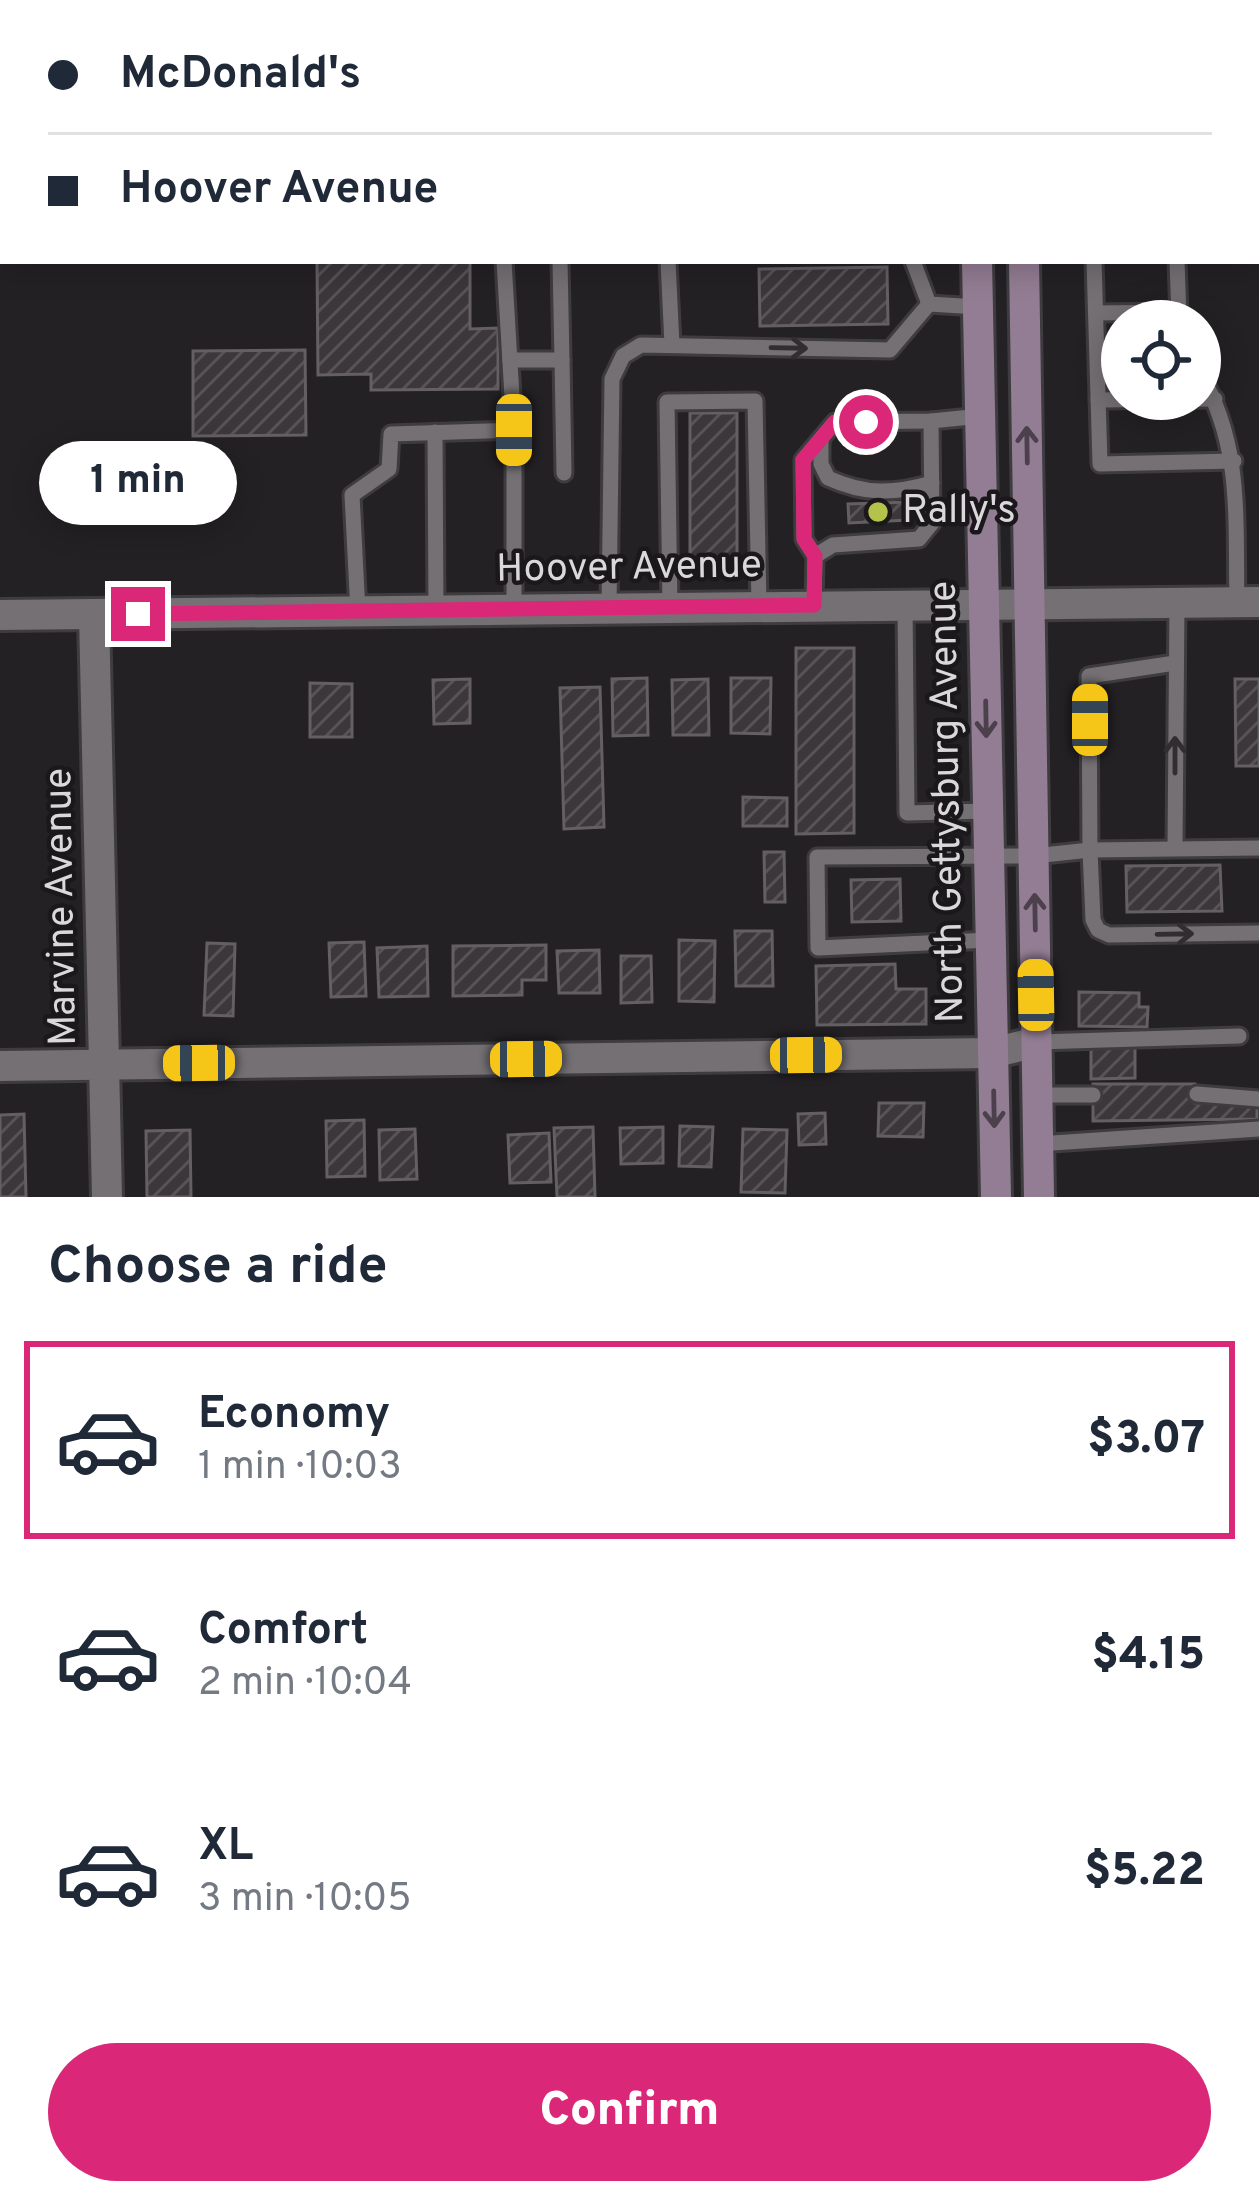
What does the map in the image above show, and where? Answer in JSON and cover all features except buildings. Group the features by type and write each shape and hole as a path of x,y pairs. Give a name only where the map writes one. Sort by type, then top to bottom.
{"main road":[{"name":"North Gettysburg Avenue","path":"977,264 996,1197"},
{"path":"1024,264 1039,1197"}],"street":[{"name":"Hoover Avenue","path":"0,616 1248,602"},
{"name":"Marvine Avenue","path":"94,615 107,1197"},
{"path":"0,1066 992,1053 1036,1042"}],"lane":[{"path":"505,264 514,430 514,609"},
{"path":"560,264 563,473"},
{"path":"668,264 672,345"},
{"path":"914,264 929,304"},
{"path":"1094,264 1100,464 1234,461"},
{"path":"1177,264 1178,300"},
{"path":"609,608 611,379 623,356 641,345 890,350 929,304"},
{"path":"929,304 978,307"},
{"path":"1096,313 1101,313"},
{"path":"510,361 562,360"},
{"path":"670,607 668,402 733,401 755,401 759,606"},
{"path":"814,605 815,556 804,539 803,460 835,422 981,416"},
{"path":"1221,419 1234,461 1248,602"},
{"path":"815,556 833,545 919,539 932,523 931,421"},
{"path":"358,612 352,495 389,469 392,434 514,430"},
{"path":"435,432 436,611"},
{"path":"821,442 821,464 828,478 845,486 869,493 932,483"},
{"path":"1175,847 1177,603"},
{"path":"905,604 907,813 988,811"},
{"path":"1175,663 1089,676 1093,920 1098,930 1109,935 1259,933"},
{"path":"990,940 818,948 817,857 1259,848"},
{"path":"1036,1042 1239,1036"},
{"path":"1197,1094 1259,1099"},
{"path":"1037,1095 1093,1095"},
{"path":"1038,1144 1259,1129"}],"place":[{"name":"Rally's","path":"878,512"}],"route":[{"path":"138,614 814,605 815,556 804,539 801,502 803,460 835,422 866,422"}]}
